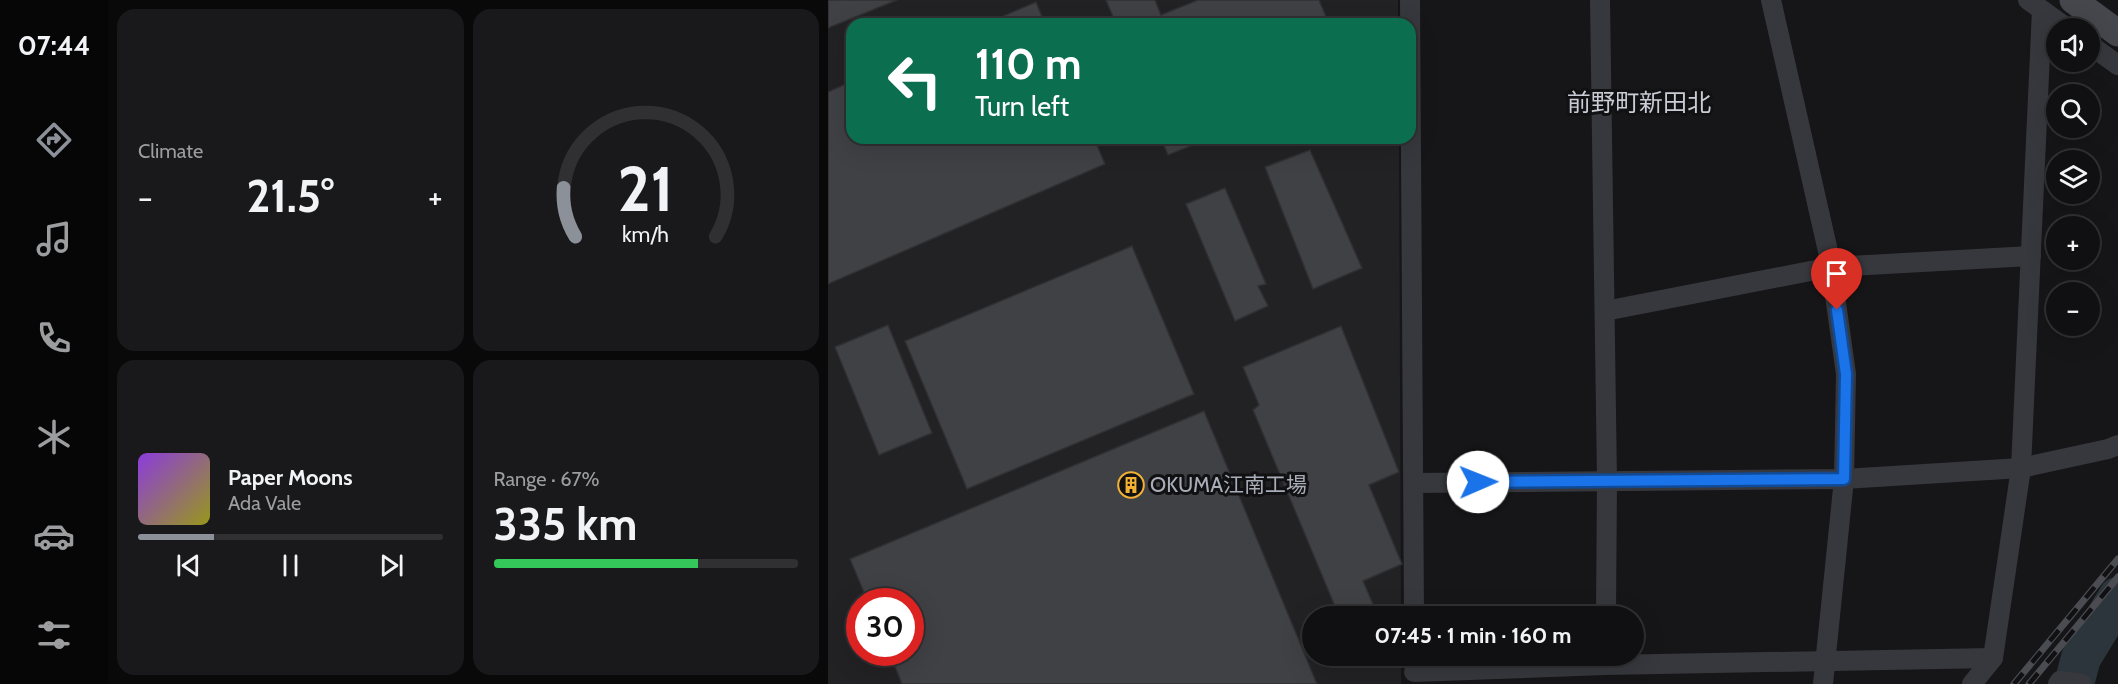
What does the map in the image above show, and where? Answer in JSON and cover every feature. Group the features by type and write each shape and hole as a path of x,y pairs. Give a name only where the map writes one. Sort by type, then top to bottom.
{"main road":[{"path":"2073,0 2118,33"}],"street":[{"path":"1410,0 1410,18"},
{"path":"1600,0 1607,480 1606,606"},
{"path":"1771,0 1831,267 1846,374 1844,479 1823,684"},
{"path":"2035,5 2053,18"},
{"path":"1972,684 1993,658 2021,468 2031,256 2035,5"},
{"path":"2100,52 2118,65"},
{"path":"1411,144 1414,606"},
{"path":"1605,311 1831,267 2031,256"},
{"path":"1414,483 1844,479 2021,468 2118,445"},
{"path":"1414,671 1993,658"},
{"path":"2059,683 2082,684"}],"shaded area":[{"path":"828,0 1398,0 1398,18 846,18 846,144 1399,144 1401,606 1302,606 1302,666 1401,666 1401,684 828,684"}],"building":[{"path":"828,0 897,0 853,18 846,18 846,21 828,28"},
{"path":"1106,0 1155,0 1161,15 1198,0 1319,0 1326,18 1114,18"},
{"path":"1036,2 1043,18 999,18"},
{"path":"846,84 846,144 1097,144 1105,164 828,284 828,92"},
{"path":"1163,144 1196,144 1168,155"},
{"path":"1310,150 1362,268 1313,289 1265,167"},
{"path":"1225,188 1266,284 1258,286 1268,306 1235,321 1186,204"},
{"path":"1132,246 1194,394 967,489 905,341"},
{"path":"888,325 932,433 879,455 835,347"},
{"path":"1341,326 1399,472 1369,485 1402,564 1363,581 1374,606 1335,606 1253,410 1259,405 1243,367"},
{"name":"OKUMA江南工場","path":"1204,411 1302,648 1302,666 1310,666 1317,684 902,684 895,666 924,666 924,588 862,588 850,559"}],"waterway":[{"path":"2074,684 2081,658 2118,597"}],"railway":[{"path":"2014,684 2118,559"},
{"path":"2029,684 2118,577"}],"place":[{"name":"OKUMA江南工場","path":"1131,485"}],"district":[{"name":"前野町新田北","path":"1639,103"}],"route":[{"path":"1478,482 1844,479 1846,374 1837,310"}]}
